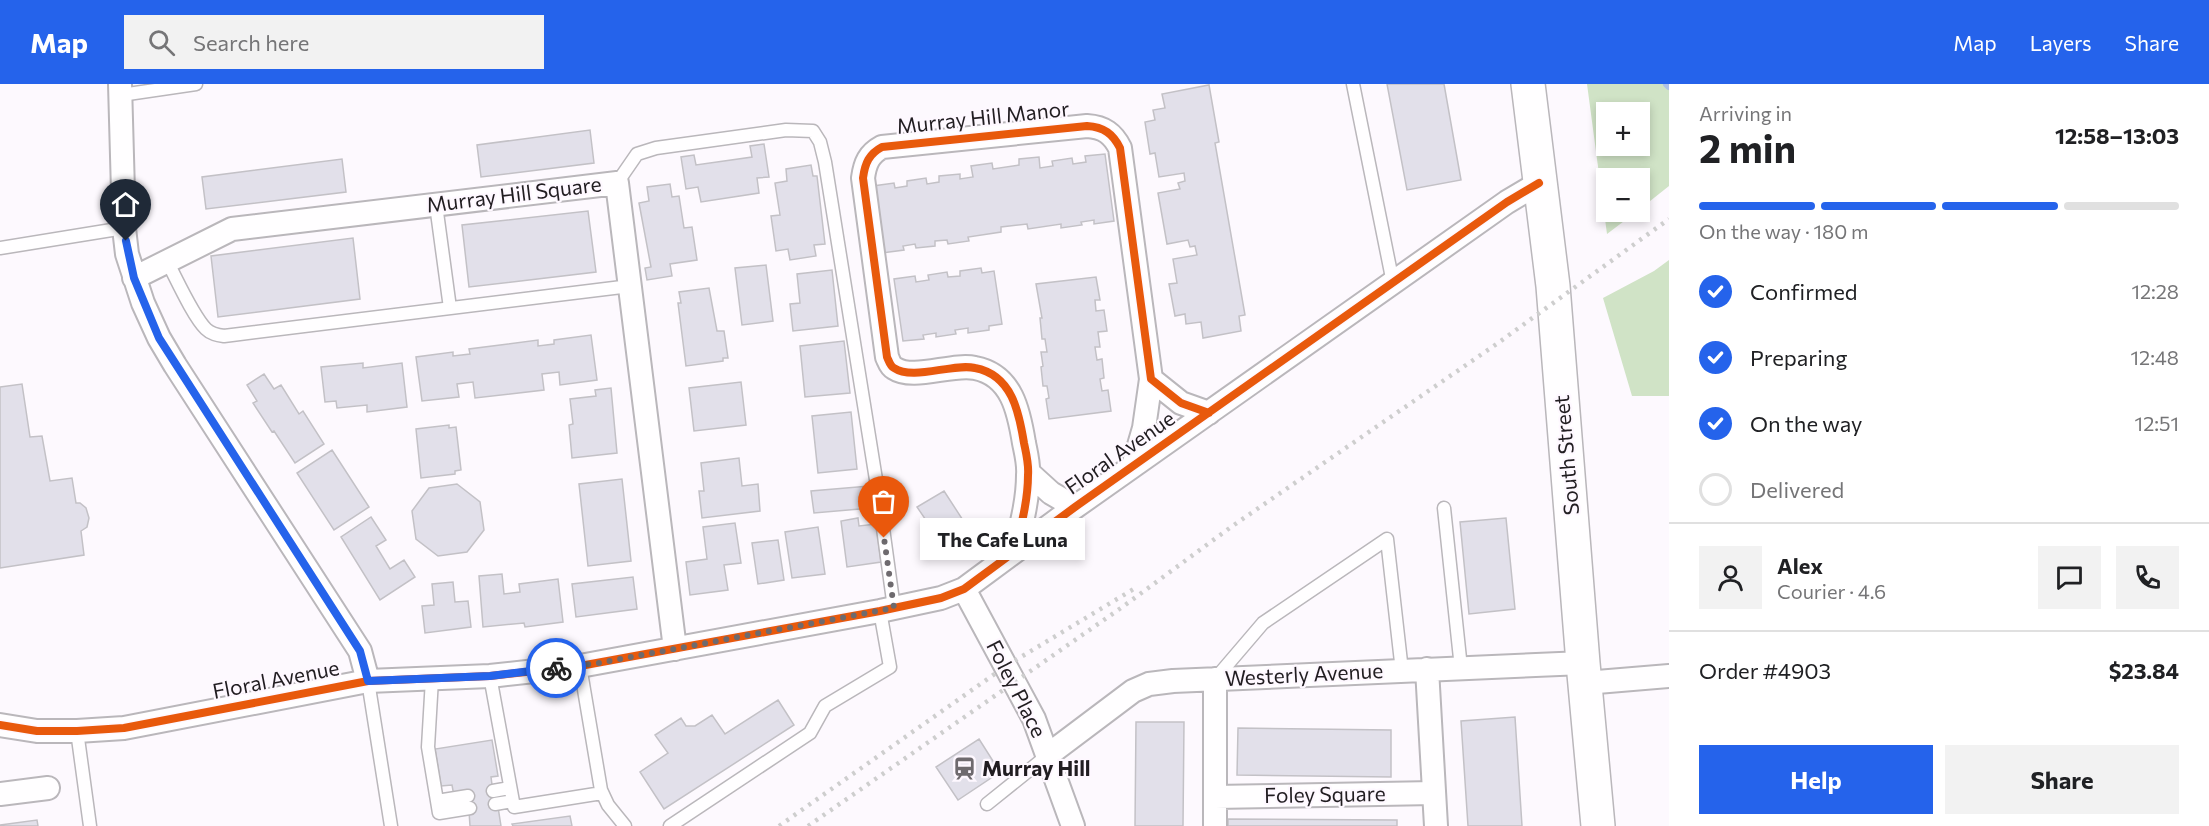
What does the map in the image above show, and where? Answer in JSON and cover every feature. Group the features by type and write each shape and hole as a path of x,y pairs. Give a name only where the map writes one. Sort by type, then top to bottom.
{"street":[{"name":"South Street","path":"1528,84 1553,286 1598,826"},
{"path":"120,90 124,228 128,255 143,303 164,347 360,651 368,681"},
{"name":"Murray Hill Manor","path":"1015,551 1024,512 1029,473 1019,412 1012,395 989,372 962,366 903,372 892,367 887,357 863,178 865,165 875,151 882,147 1087,126 1098,126 1115,138 1120,148 1151,379 1144,428 1133,466"},
{"name":"Murray Hill Square","path":"134,278 232,229 617,183 675,649"},
{"name":"Floral Avenue","path":"0,725 37,730 77,731 124,728 368,681 490,676 580,666 941,598 964,589 1133,466 1507,202 1539,183"},
{"path":"1151,379 1181,403 1209,413"},
{"path":"1029,473 1051,493 1075,507"},
{"name":"Foley Place","path":"964,589 1034,719 1073,826"},
{"name":"Westerly Avenue","path":"1048,755 1133,691 1149,684 1461,668 1669,676"},
{"path":"1427,669 1436,826"},
{"path":"1215,679 1215,826"},
{"path":"0,794 48,788"},
{"name":"Foley Square","path":"1215,797 1434,794"}],"lane":[{"path":"120,90 196,84"},
{"path":"1353,84 1394,283"},
{"path":"617,183 637,154 656,148 786,130 813,131 820,142 876,480 887,610 890,667 825,706 810,733 670,826"},
{"path":"436,205 450,308"},
{"path":"0,248 124,228"},
{"path":"168,262 200,322 207,330 224,336 630,286"},
{"path":"1444,508 1461,668"},
{"path":"1215,679 1263,623 1387,539 1401,670"},
{"path":"580,666 602,793 608,805 625,826"},
{"path":"490,676 514,807 602,793"},
{"path":"432,679 428,747 439,813 469,802"},
{"path":"368,681 392,826"},
{"path":"77,731 90,826"},
{"path":"987,804 1048,755"},
{"path":"493,791 510,788"},
{"path":"495,804 513,801"}],"green space":[{"path":"1587,84 1669,84 1669,186 1650,201 1650,168 1598,168 1597,156 1650,156 1650,102 1596,102 1596,152"},
{"path":"1605,222 1623,222 1607,234"},
{"path":"1669,260 1669,396 1632,396 1603,298 1654,271"}],"building":[{"path":"1387,84 1444,84 1461,180 1407,190"},
{"path":"1209,85 1219,142 1215,143 1245,315 1239,316 1241,331 1203,338 1201,322 1186,324 1185,314 1175,316 1169,284 1177,283 1173,259 1197,255 1195,246 1190,247 1188,240 1167,244 1158,193 1180,189 1178,183 1185,181 1184,173 1159,177 1155,153 1150,154 1145,122 1155,120 1153,110 1165,108 1162,94"},
{"path":"590,130 594,163 481,177 477,145"},
{"path":"764,144 769,177 757,178 759,193 701,202 698,187 686,189 681,157 694,155 696,165 752,157 750,146"},
{"path":"1105,154 1114,221 1094,224 1094,220 1081,222 1082,225 1061,228 1061,224 1028,229 1027,224 1001,227 1001,232 968,237 969,241 948,244 947,240 935,241 935,246 916,248 915,244 903,246 904,250 882,253 873,186 894,183 895,188 907,186 907,181 926,178 927,184 939,182 939,176 960,174 960,179 973,177 971,166 992,163 993,169 1019,165 1019,159 1039,157 1040,168 1053,166 1052,161 1072,158 1073,164 1086,162 1085,156"},
{"path":"342,159 346,192 206,209 202,177"},
{"path":"811,165 813,176 817,176 825,244 814,245 816,256 790,260 788,249 776,251 771,216 780,215 775,183 787,181 786,169"},
{"path":"670,184 672,197 679,196 684,228 692,227 697,260 670,264 672,276 647,280 645,268 651,267 639,203 649,201 647,187"},
{"path":"588,211 596,272 469,287 462,225"},
{"path":"353,238 360,299 218,317 211,256"},
{"path":"766,265 773,321 742,325 735,268"},
{"path":"981,268 982,273 994,271 1002,324 989,326 989,330 968,333 968,328 955,330 956,334 936,337 936,333 923,335 924,339 903,341 894,279 915,276 916,282 929,280 928,275 947,272 948,277 960,276 960,271"},
{"path":"832,270 838,326 793,331 790,304 800,303 797,274"},
{"path":"1096,277 1100,300 1095,300 1096,311 1104,310 1107,331 1098,332 1100,347 1095,347 1097,360 1102,359 1104,378 1100,379 1102,391 1108,390 1111,411 1049,419 1046,399 1049,398 1047,386 1043,386 1041,367 1043,366 1041,352 1047,352 1045,339 1042,339 1040,318 1042,318 1036,284"},
{"path":"709,288 717,331 724,331 728,358 723,358 723,361 686,366 678,303 681,303 679,292"},
{"path":"591,335 597,380 560,385 559,372 542,374 544,390 475,398 473,382 457,384 459,397 422,401 416,357 453,352 453,356 470,354 469,349 538,340 538,346 554,344 554,340"},
{"path":"844,341 850,393 805,397 800,346"},
{"path":"363,363 363,368 402,363 407,407 367,412 367,405 337,408 336,401 325,402 321,367"},
{"path":"264,374 274,389 281,385 299,414 303,411 324,444 295,463 253,403 257,401 247,385"},
{"path":"741,382 746,425 694,431 689,388"},
{"path":"22,384 30,437 42,436 50,481 72,478 76,503 86,508 89,518 87,527 81,531 84,555 0,568 0,387"},
{"path":"611,388 617,453 572,458 569,425 573,424 570,399 596,396 595,390"},
{"path":"851,412 857,469 818,473 812,416"},
{"path":"449,425 449,428 456,427 461,470 455,471 455,474 421,478 416,429"},
{"path":"332,450 369,507 334,530 297,473"},
{"path":"739,458 742,486 758,484 760,511 702,518 699,491 704,491 701,463"},
{"path":"622,479 631,561 588,566 579,484"},
{"path":"457,484 480,502 484,530 467,552 438,556 416,539 412,511 429,488"},
{"path":"869,486 871,508 814,513 811,491"},
{"path":"944,491 970,531 945,548 917,507"},
{"path":"371,517 386,540 376,546 390,569 404,560 415,577 380,600 341,537"},
{"path":"858,518 859,526 876,524 881,562 847,567 841,521"},
{"path":"1506,518 1515,609 1469,614 1460,522"},
{"path":"735,523 741,563 724,565 728,590 690,595 686,562 707,559 703,527"},
{"path":"818,527 825,574 792,578 785,532"},
{"path":"778,540 784,580 758,584 752,543"},
{"path":"502,574 504,594 520,592 519,584 558,579 563,622 525,627 524,623 483,627 479,576"},
{"path":"633,577 637,609 576,617 572,584"},
{"path":"453,582 455,602 468,601 471,627 425,633 422,606 434,605 432,584"},
{"path":"778,700 794,725 664,809 640,772 668,753 655,735 681,718 686,726 695,726 712,715 725,734"},
{"path":"1515,717 1522,826 1468,826 1461,721"},
{"path":"1136,722 1184,722 1183,826 1135,826"},
{"path":"1238,728 1391,730 1391,777 1237,775"},
{"path":"979,739 1000,772 958,800 936,767"},
{"path":"492,740 498,776 491,777 495,807 498,807 501,826 470,826 468,796 454,796 452,785 441,786 435,749"},
{"path":"570,816 572,826 513,826 512,824"},
{"path":"1228,819 1397,820 1397,826 1228,826"},
{"path":"37,820 38,826 0,826 0,825"}],"railway":[{"path":"808,826 1121,608 1231,527 1498,343 1669,219"},
{"path":"779,826 1006,666 1137,587"}],"cycle path":[{"path":"1015,551 1028,485 1028,467 1019,419 1011,396 998,378 988,372 966,367 902,372 893,367 887,357 863,178 868,160 882,147 1087,126 1107,132 1120,148 1151,379 1181,403 1209,413"},
{"path":"0,725 37,731 124,728 368,681 490,676 580,666 941,598 964,589 1075,507 1507,202 1539,183"}],"way so far":[{"path":"556,668 599,663 894,608 884,538"}],"place":[{"name":"The Cafe Luna","path":"884,538"},
{"name":"Murray Hill","path":"964,769"}],"route":[{"path":"126,241 134,278 159,338 360,651 368,681 490,676 556,668"}]}
